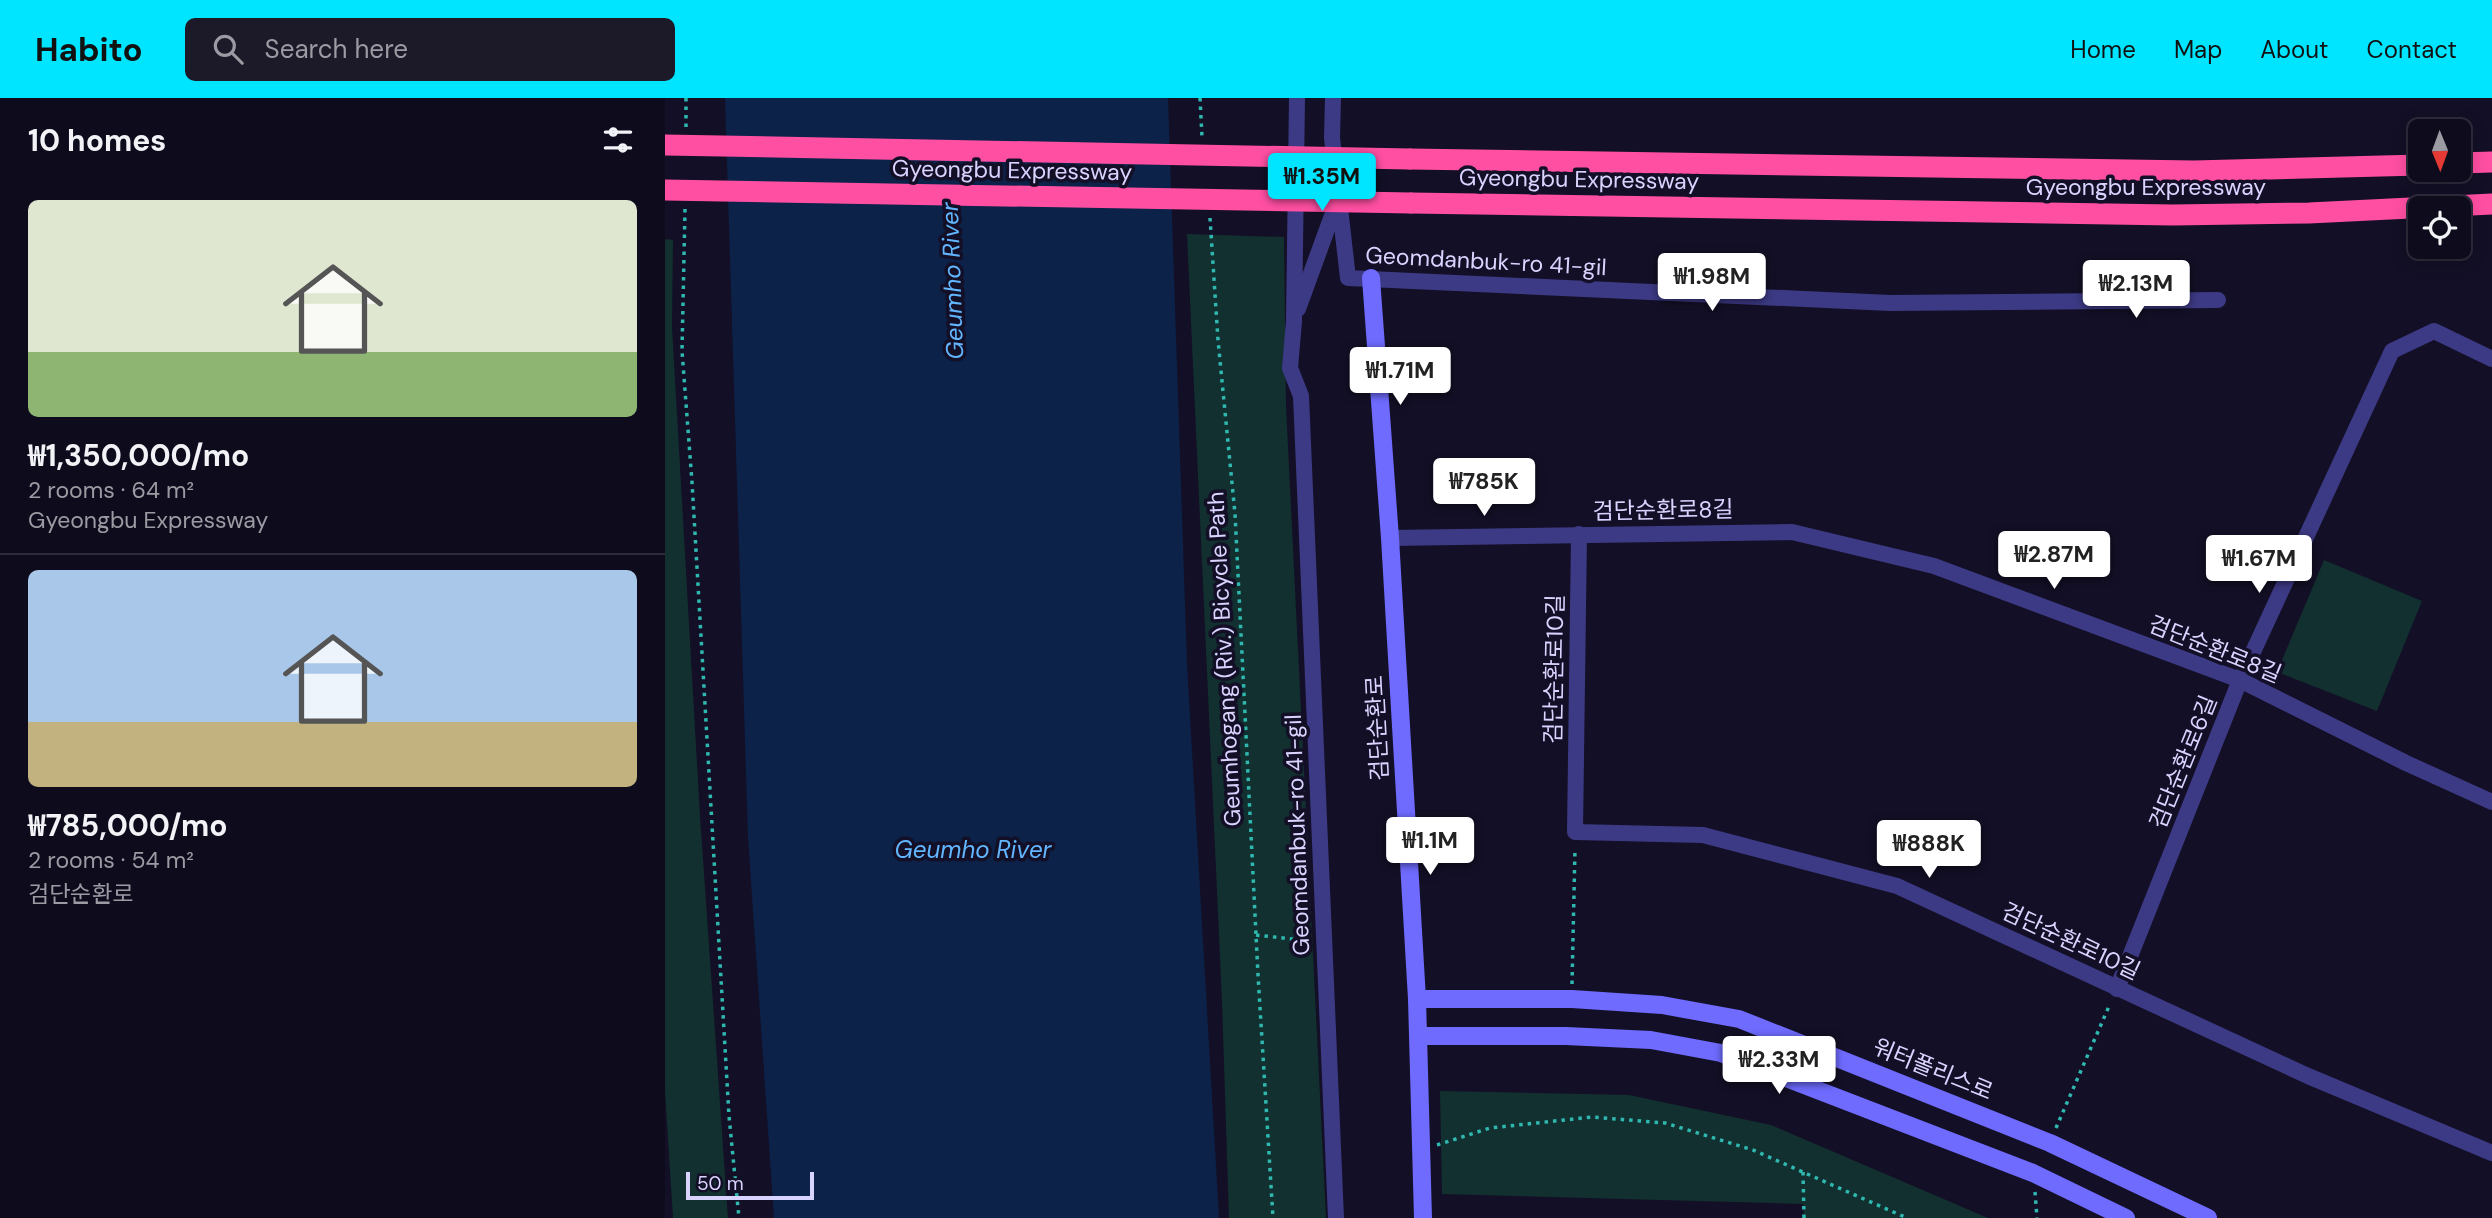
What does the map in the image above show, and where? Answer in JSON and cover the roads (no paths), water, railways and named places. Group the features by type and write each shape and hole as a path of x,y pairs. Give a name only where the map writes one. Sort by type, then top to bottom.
{"highway":[{"name":"Gyeongbu Expressway","path":"665,145 2195,171 2408,165"},
{"path":"2471,163 2492,162"},
{"name":"Gyeongbu Expressway","path":"665,190 2173,215 2309,213 2492,204"}],"main road":[{"name":"검단순환로","path":"1371,278 1390,538 1417,999 1423,1218"},
{"name":"워터폴리스로","path":"1417,999 1572,999 1662,1005 1739,1019 2050,1143 2209,1218"},
{"path":"1419,1036 1639,1039 1721,1053 2033,1173 2126,1218"}],"street":[{"path":"1294,321 1297,98"},
{"name":"Geomdanbuk-ro 41-gil","path":"1332,98 1332,138 1348,278 1890,303 2218,300"},
{"path":"665,181 685,180"},
{"path":"1294,321 1339,196"},
{"name":"Geomdanbuk-ro 41-gil","path":"1294,321 1290,368 1301,396 1336,1218"},
{"name":"검단순환로6길","path":"2117,989 2240,680 2392,351 2434,331 2492,359"},
{"name":"검단순환로8길","path":"1390,538 1792,532 1934,566 2240,680 2406,763 2492,802"},
{"name":"검단순환로10길","path":"1579,534 1575,832 1703,835 1897,886 2308,1076 2492,1153"}],"water":[{"name":"Geumho River","path":"725,98 1168,98 1187,664 1219,1218 774,1218 748,837"}]}
